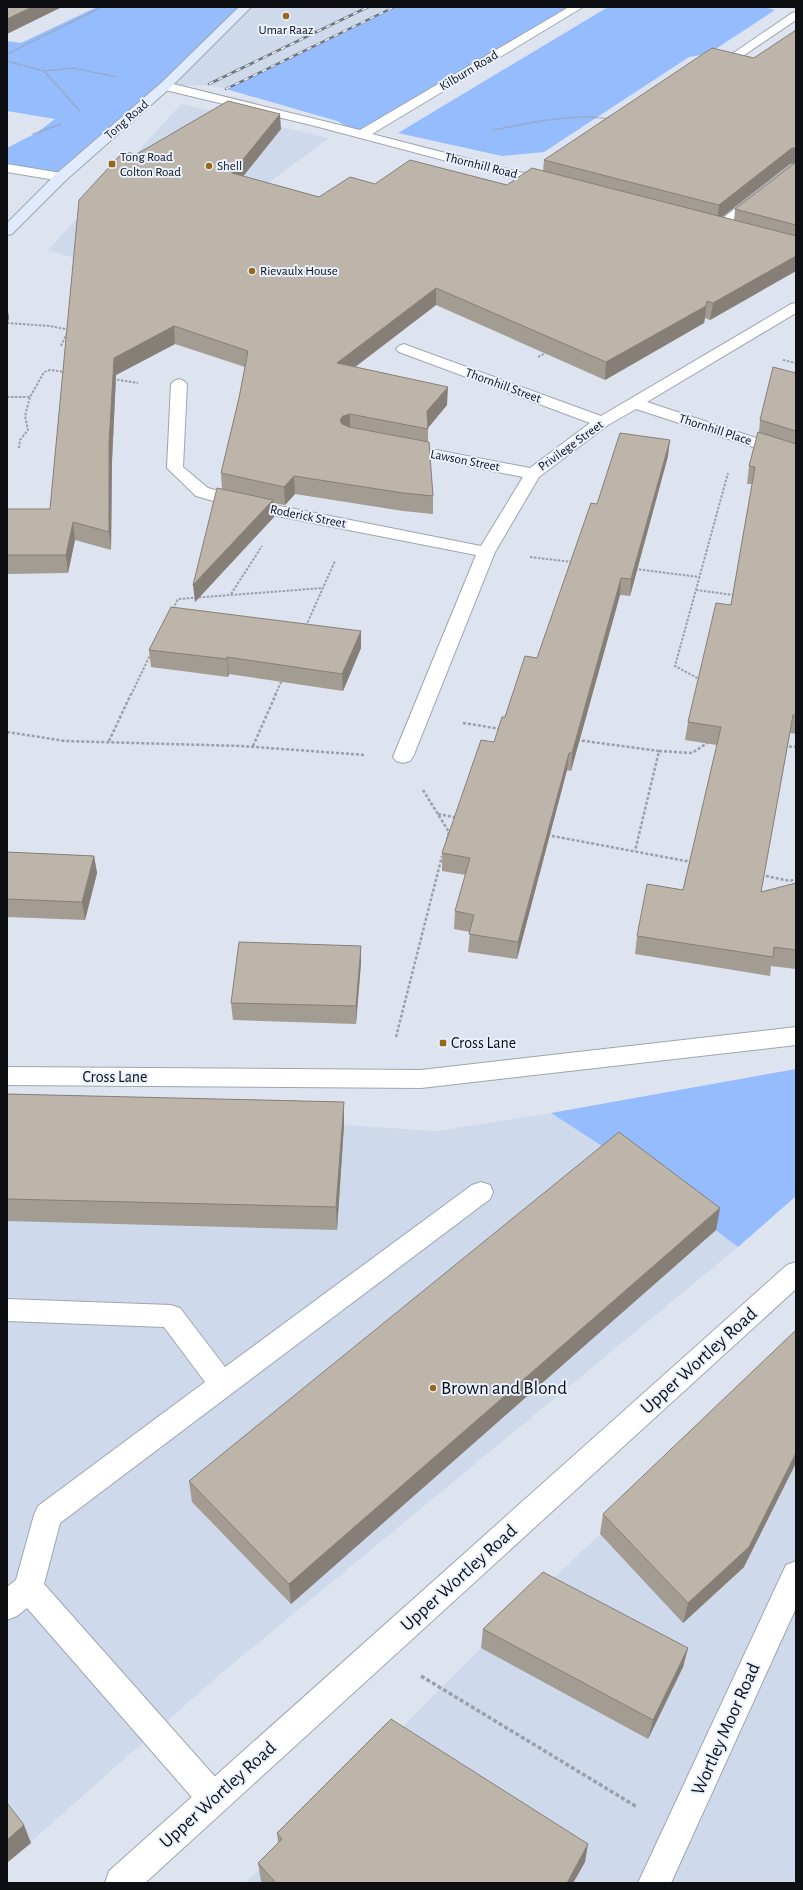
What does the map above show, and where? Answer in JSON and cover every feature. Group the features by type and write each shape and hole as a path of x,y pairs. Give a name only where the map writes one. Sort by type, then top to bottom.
{"main road":[{"name":"Tong Road","path":"7,231 61,177 165,86 245,7"}],"street":[{"name":"Kilburn Road","path":"361,135 577,7"},
{"path":"733,58 796,15"},
{"name":"Thornhill Road","path":"165,86 558,186"},
{"path":"7,168 61,177"},
{"path":"719,228 796,168"},
{"path":"703,224 732,232"},
{"name":"Privilege Street","path":"403,757 486,552 533,474 602,422 796,307"},
{"name":"Thornhill Street","path":"404,350 602,422"},
{"name":"Roderick Street","path":"179,384 175,468 202,492 247,505 486,552"},
{"name":"Thornhill Place","path":"634,403 796,456"},
{"name":"Lawson Street","path":"388,446 533,474"},
{"name":"Cross Lane","path":"7,1076 421,1079 796,1036"},
{"path":"214,1799 18,1597 48,1515 481,1192"},
{"name":"Upper Wortley Road","path":"121,1883 796,1273"},
{"path":"7,1310 171,1316 223,1385"},
{"name":"Wortley Moor Road","path":"660,1881 679,1832 796,1575"}],"path":[{"path":"7,54 102,7"},
{"path":"7,61 44,71 73,68 165,86"},
{"path":"44,71 84,116"},
{"path":"600,123 619,111"},
{"path":"489,131 539,122 582,117 614,121"},
{"path":"27,137 62,123"},
{"path":"7,323 50,326 70,330 61,346"},
{"path":"492,382 552,350"},
{"path":"19,448 20,440 28,430 25,416 30,397 44,372 50,370 65,372"},
{"path":"111,379 134,382 179,384"},
{"path":"7,397 30,397"},
{"path":"703,681 675,666 738,437"},
{"path":"230,595 283,512"},
{"path":"304,631 350,526"},
{"path":"486,552 573,562"},
{"path":"628,568 700,577"},
{"path":"171,613 178,599 323,588"},
{"path":"696,590 735,596"},
{"path":"109,741 154,648"},
{"path":"253,746 284,674"},
{"path":"419,717 504,729"},
{"path":"7,732 65,740 253,746 403,757 449,832 445,847"},
{"path":"574,739 659,751 692,753 712,740"},
{"path":"780,745 796,747"},
{"path":"635,851 659,751"},
{"path":"438,814 461,818"},
{"path":"544,834 697,863"},
{"path":"385,1079 443,855"},
{"path":"759,875 790,880 796,879"},
{"path":"379,1650 679,1832"}],"shaded area":[{"path":"97,7 245,7 61,177 7,168 7,148 38,132 55,119 7,111 7,41 21,43"},
{"path":"245,7 394,7 226,89 210,85 165,86"},
{"path":"394,7 577,7 361,135 337,121 226,89"},
{"path":"608,7 764,7 775,10 708,54 689,57 544,152 502,156 398,133"},
{"name":"Shell","path":"181,104 329,138 140,278 48,250"},
{"path":"796,1069 796,1196 738,1247 616,1155 551,1113"},
{"path":"551,1113 616,1155 738,1247 218,1676 7,1863 7,1116 344,1125 437,1131"},
{"path":"796,1346 796,1883 245,1883 279,1851 481,1648"}],"building":[{"path":"7,7 32,7 7,19"},
{"path":"796,30 796,148 792,148 719,205 544,160 712,48 754,58"},
{"path":"228,101 280,114 232,173 319,197 350,177 375,184 410,160 507,185 532,168 796,236 796,256 713,303 707,301 706,306 606,362 436,288 337,363 448,387 427,411 428,429 350,414 343,416 340,420 342,424 349,427 429,442 433,496 403,493 294,476 284,487 221,473 239,398 248,351 174,326 114,358 109,443 109,532 73,522 66,555 7,555 7,509 50,509 79,200 123,152 137,154"},
{"path":"796,162 796,225 735,209"},
{"path":"773,367 796,373 796,431 760,420"},
{"path":"758,432 796,444 796,715 793,715 761,892 796,883 796,950 774,947 773,957 637,936 647,884 683,890 721,727 688,722 716,603 731,605 755,467 749,466"},
{"path":"620,433 670,440 631,579 621,578 572,753 569,753 518,942 469,934 474,915 455,911 470,858 442,853 481,740 494,742 502,717 505,717 525,656 537,658 591,503 597,504"},
{"path":"217,488 273,500 193,585"},
{"path":"171,607 361,631 342,674 227,657 227,659 149,650"},
{"path":"7,852 94,856 82,902 7,899"},
{"path":"239,942 361,946 356,1006 231,1003"},
{"path":"7,1094 344,1102 336,1207 7,1199"},
{"path":"619,1132 720,1208 289,1584 189,1481"},
{"path":"796,1330 796,1453 749,1547 688,1603 603,1514"},
{"path":"543,1572 688,1648 653,1720 483,1629"},
{"path":"391,1719 588,1844 567,1883 276,1883 258,1863 282,1839 277,1833"},
{"path":"7,1803 24,1825 7,1840"}],"railway":[{"path":"209,84 368,7"},
{"path":"226,89 394,7"}],"place":[{"name":"Umar Raaz","path":"286,16"},
{"name":"Tong Road Colton Road","path":"112,164"},
{"name":"Shell","path":"209,166"},
{"name":"Rievaulx House","path":"252,271"},
{"name":"Cross Lane","path":"443,1043"},
{"name":"Brown and Blond","path":"433,1388"}]}
